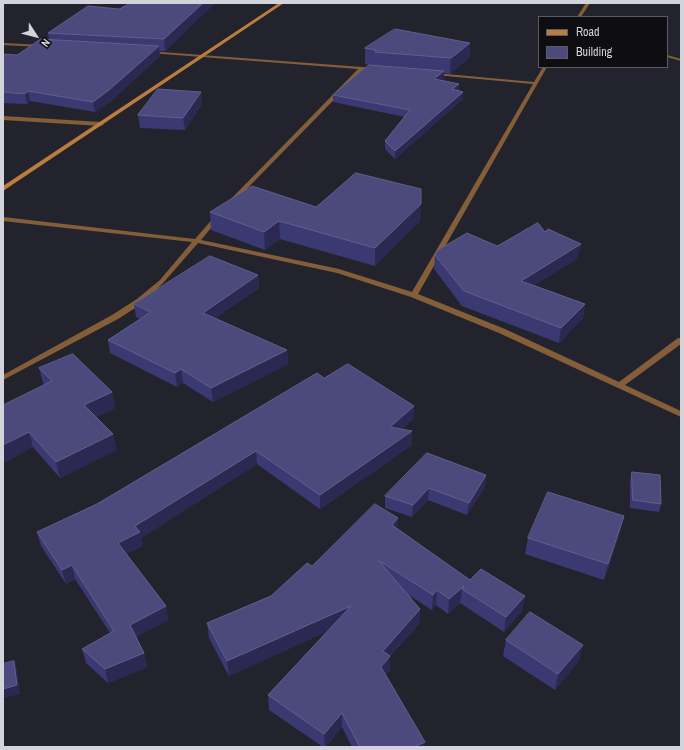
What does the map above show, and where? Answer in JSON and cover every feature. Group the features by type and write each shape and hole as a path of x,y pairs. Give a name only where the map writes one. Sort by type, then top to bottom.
{"street":[{"path":"3,189 282,3"},
{"path":"580,16 588,3"},
{"path":"3,44 52,47"},
{"path":"147,52 378,70"},
{"path":"668,56 681,60"},
{"path":"226,207 362,68"},
{"path":"414,295 534,83 544,68"},
{"path":"432,74 534,83"},
{"path":"3,118 100,124"},
{"path":"3,378 115,317 140,301 162,281 221,213"},
{"path":"3,219 196,240 339,271 414,295 502,330 621,384 681,414"},
{"path":"621,384 681,340"}],"building":[{"path":"131,3 203,3 164,39 48,33 88,6 119,9"},
{"path":"395,29 470,43 451,58 375,52 376,50 365,48"},
{"path":"41,39 159,46 109,90 93,102 28,91 25,94 3,92 3,54 17,55"},
{"path":"369,65 444,71 434,79 459,84 452,89 463,92 395,151 385,141 410,110 333,95"},
{"path":"158,89 201,92 183,118 138,115"},
{"path":"356,173 421,189 421,204 375,248 279,221 264,232 210,212 252,186 316,207"},
{"path":"538,223 545,232 548,229 581,244 521,281 585,304 561,328 464,291 435,255 438,250 467,233 497,246"},
{"path":"210,256 258,275 203,313 287,350 211,388 181,369 175,373 108,340 151,312 134,304"},
{"path":"73,354 112,392 84,405 113,434 56,462 29,432 3,445 3,405 52,381 39,368"},
{"path":"348,364 414,406 390,427 412,431 320,495 256,451 135,526 140,532 118,543 166,606 130,625 144,653 105,669 82,649 114,631 72,565 62,570 37,532 97,504 317,373 324,378"},
{"path":"427,453 486,475 469,503 429,488 413,505 385,496"},
{"path":"632,472 660,475 661,504 633,500"},
{"path":"548,492 624,516 608,564 528,538"},
{"path":"375,504 398,518 392,525 470,580 481,569 525,596 506,617 462,589 464,586 449,599 437,590 433,595 378,560 420,609 383,651 390,656 381,667 425,742 414,747 360,747 342,713 324,734 268,695 351,606 227,661 207,623 271,596 307,563 312,566"},
{"path":"530,612 583,645 558,674 506,640"},
{"path":"14,661 17,685 3,689 3,664"}]}
